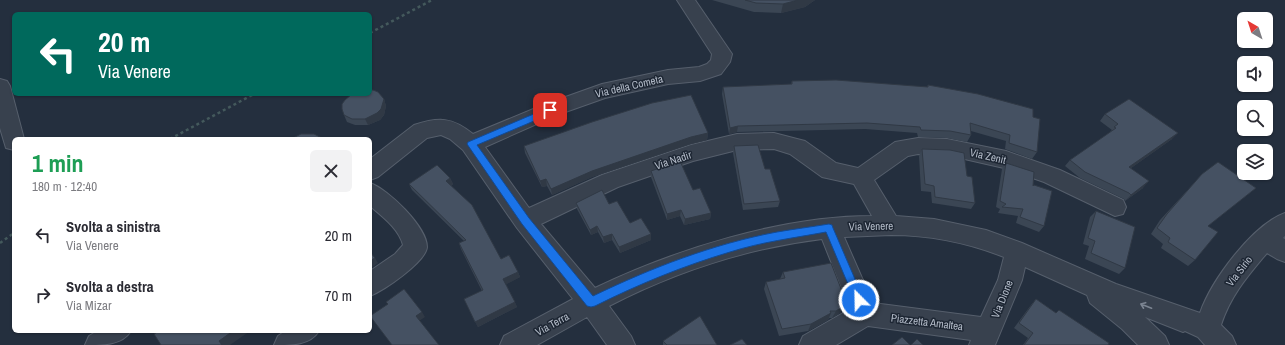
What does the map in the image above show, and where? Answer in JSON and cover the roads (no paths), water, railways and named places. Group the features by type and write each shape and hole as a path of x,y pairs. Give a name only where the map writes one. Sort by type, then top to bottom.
{"street":[{"name":"Via della Cometa","path":"471,144 550,110 602,91 668,77 700,74 714,68 720,62 722,54 686,0"},
{"path":"0,86 13,137"},
{"path":"372,169 421,131 442,126 457,133 471,144 525,221 591,302 622,345"},
{"name":"Via Nadir","path":"525,221 610,181 691,154 737,142 774,140 797,147 830,171 861,177"},
{"name":"Via Zenit","path":"861,177 903,148 918,146 947,146 1013,162 1052,176 1115,207"},
{"path":"861,177 890,226"},
{"path":"372,194 406,226 413,237 415,248 404,261 372,285"},
{"name":"Via Sirio","path":"1215,337 1216,303 1232,278 1265,238 1285,224"},
{"name":"Via Venere","path":"591,302 632,282 690,260 731,247 776,236 829,228 890,226 912,227 952,232 978,238 1018,252 1082,282 1183,320 1195,323 1215,337"},
{"path":"812,345 865,314 829,228"},
{"path":"1265,238 1285,252"},
{"name":"Via Dione","path":"985,338 1010,280 1018,252"},
{"name":"Via Venere","path":"1082,282 1111,303 1156,345"},
{"name":"Via Terra","path":"513,345 591,302"},
{"name":"Piazzetta Amaltea","path":"865,314 985,338"},
{"path":"1160,345 1158,337 1161,328 1172,321 1183,320"},
{"path":"98,345 115,333"},
{"path":"287,345 303,333"}]}
